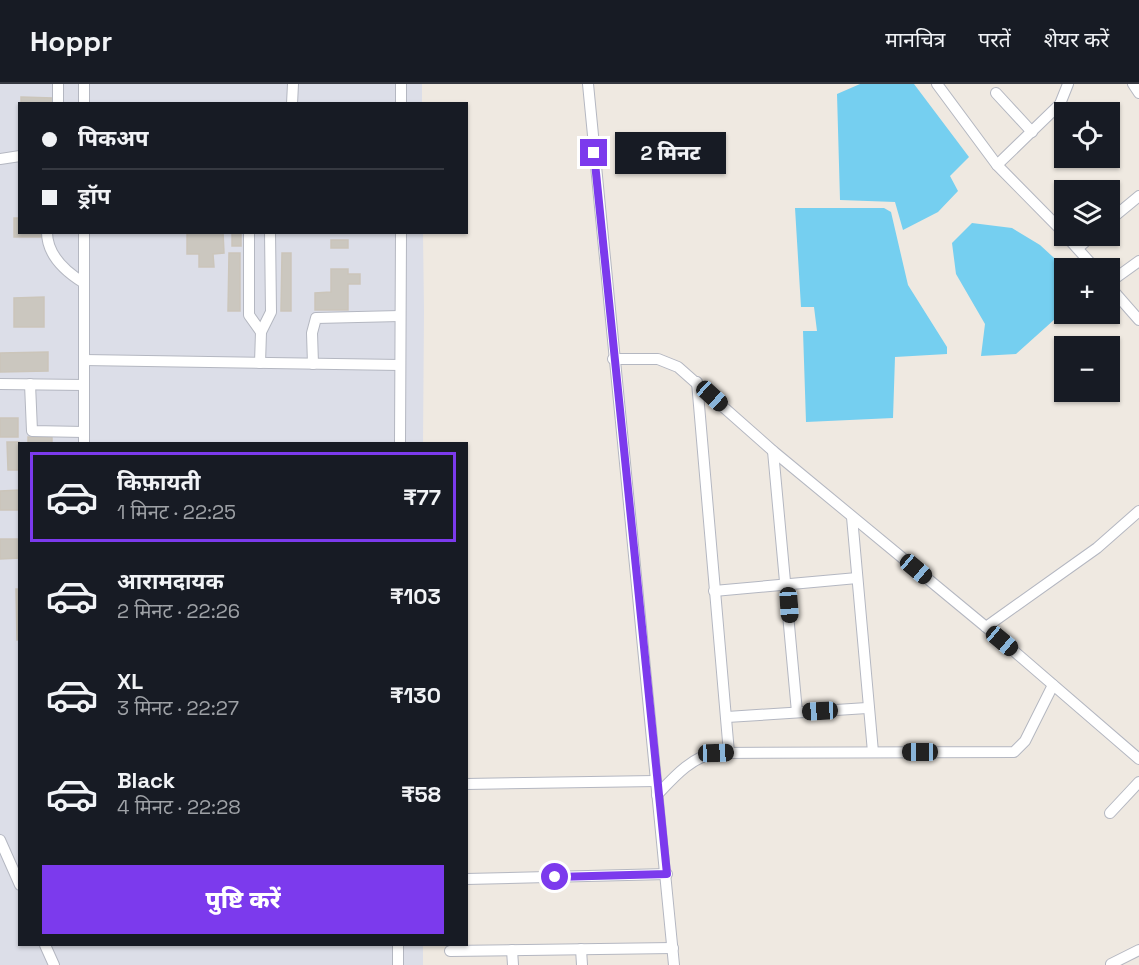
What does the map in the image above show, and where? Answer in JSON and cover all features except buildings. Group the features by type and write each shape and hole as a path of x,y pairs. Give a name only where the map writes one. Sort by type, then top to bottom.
{"street":[{"path":"58,84 58,102"},
{"path":"84,84 84,102"},
{"path":"292,102 293,84"},
{"path":"401,84 401,102"},
{"path":"588,84 613,360 667,874 674,965"},
{"path":"937,84 997,165 1054,223"},
{"path":"997,165 1060,104 1068,84"},
{"path":"1133,84 1139,93"},
{"path":"996,93 1032,132"},
{"path":"0,159 18,156"},
{"path":"1120,212 1139,196"},
{"path":"48,234 53,256 73,276 84,283"},
{"path":"84,234 84,442"},
{"path":"249,234 249,315 261,332"},
{"path":"260,363 261,332 272,312 270,234"},
{"path":"400,442 401,234"},
{"path":"1080,246 1078,248 1086,258"},
{"path":"1120,275 1139,261"},
{"path":"1120,298 1139,320"},
{"path":"313,364 312,333 316,318 400,316"},
{"path":"84,360 400,365"},
{"path":"613,360 667,361 696,382 773,452 986,627 1139,759"},
{"path":"696,382 729,753"},
{"path":"0,384 84,385"},
{"path":"30,384 32,431 84,432"},
{"path":"773,452 787,584 797,712"},
{"path":"986,627 1097,548 1139,511"},
{"path":"852,517 867,708 873,752"},
{"path":"714,591 858,578"},
{"path":"657,795 686,767 709,754 1014,752 1025,741 1053,685"},
{"path":"727,717 867,708"},
{"path":"468,784 656,781"},
{"path":"1110,813 1139,782"},
{"path":"0,840 18,880"},
{"path":"468,879 667,874"},
{"path":"45,946 54,965"},
{"path":"398,946 398,965"},
{"path":"450,951 673,948"},
{"path":"581,949 582,965"},
{"path":"512,950 513,965"},
{"path":"1111,964 1139,950"}],"shaded area":[{"path":"0,84 422,84 422,102 18,102 18,234 423,234 424,311 423,442 18,442 18,946 423,946 423,965 0,965"}],"water":[{"path":"860,84 914,84 969,157 950,176 958,191 938,212 903,230 895,202 840,200 837,94"},
{"path":"795,208 884,208 891,212 908,285 947,347 947,354 895,357 893,418 806,422 803,331 817,331 814,307 801,307"},
{"path":"972,223 1012,228 1040,245 1054,258 1054,320 1016,354 981,356 985,324 956,274 952,243"}],"route":[{"path":"555,877 667,874 657,795 594,153"}]}
